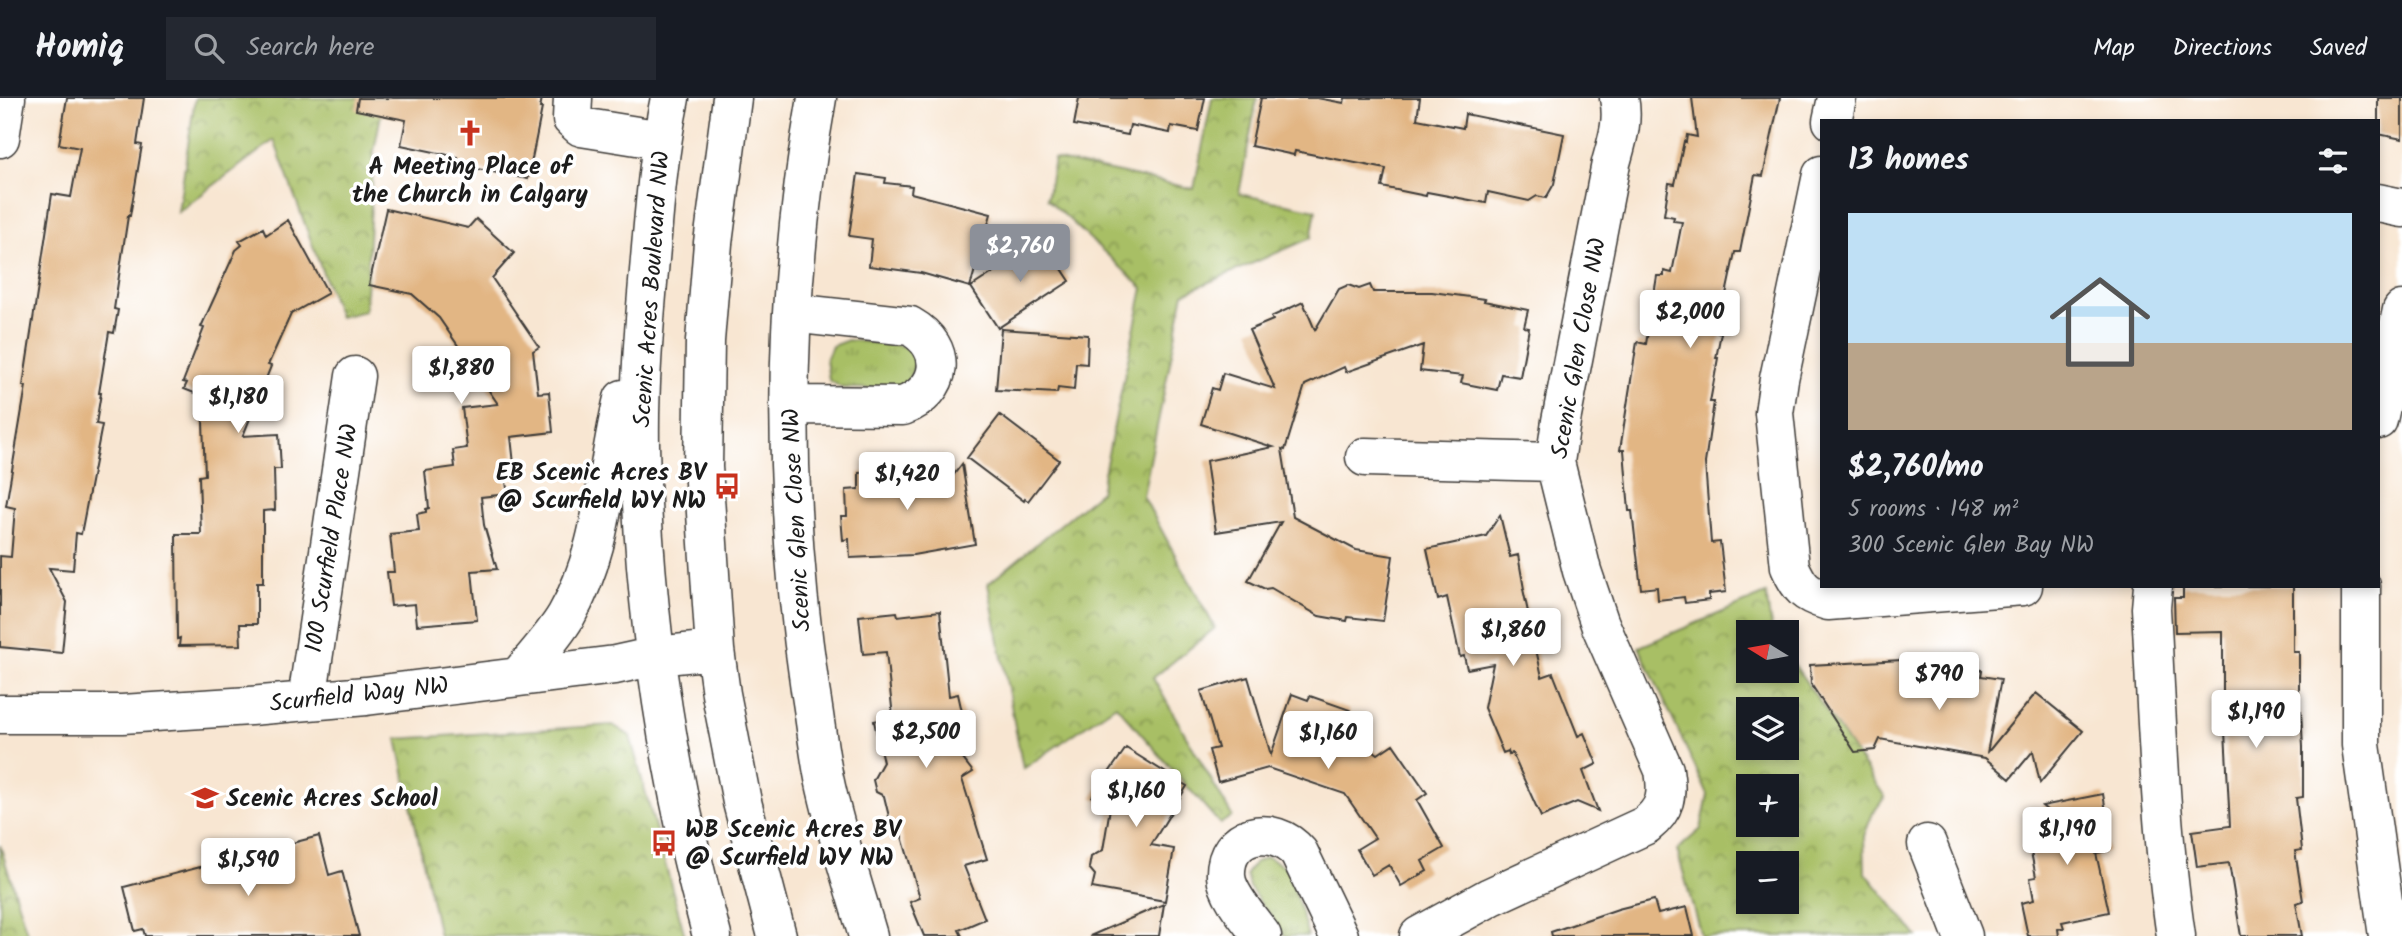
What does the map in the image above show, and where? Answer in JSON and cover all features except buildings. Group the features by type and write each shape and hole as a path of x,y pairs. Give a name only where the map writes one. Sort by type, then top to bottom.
{"street":[{"path":"0,138 6,98"},
{"path":"573,98 572,119 581,127 662,139"},
{"name":"Scenic Acres Boulevard NW","path":"670,98 662,139 642,359 640,444 644,530 661,703 679,800 712,936"},
{"path":"732,98 713,243 705,341 703,467 715,650 724,715 742,802 777,936"},
{"name":"Scenic Glen Close NW","path":"817,98 802,203 792,313 789,405 793,548 826,787 868,936"},
{"name":"Scenic Glen Close NW","path":"1419,936 1490,897 1646,825 1659,815 1664,802 1667,788 1664,770 1600,624 1582,571 1555,461 1611,163 1621,125 1619,98"},
{"path":"1832,119 1837,98"},
{"path":"1820,184 1774,413 1790,567 1797,582 1808,595 1828,601 1997,588"},
{"path":"2380,203 2402,208"},
{"path":"2380,411 2402,310"},
{"path":"789,405 903,406 916,401 927,392 937,367 930,342 921,332 910,326 792,313"},
{"path":"519,676 565,618 585,573 606,492 622,401 642,359"},
{"name":"100 Scurfield Place NW","path":"307,700 355,376"},
{"path":"1365,457 1555,461"},
{"path":"2152,588 2159,745 2171,906 2176,936"},
{"path":"2361,588 2361,745 2388,936"},
{"name":"Scurfield Way NW","path":"0,714 122,713 366,696 715,650"},
{"path":"1262,936 1228,887 1226,875 1233,851 1242,842 1267,834 1280,836 1291,843 1299,853 1339,936"},
{"path":"1927,844 1963,936"}],"green space":[{"path":"195,98 384,98 374,151 365,311 339,317 274,140 178,212"},
{"path":"1212,98 1257,98 1239,194 1316,210 1311,238 1184,293 1143,496 1215,628 1153,678 1232,816 1220,824 1116,705 1023,769 988,584 1100,492 1143,288 1047,199 1054,159 1194,189"},
{"path":"848,340 903,346 913,358 912,373 899,389 842,388 829,380 826,360 832,346"},
{"path":"1766,594 1770,620 1736,620 1736,683 1799,683 1799,672 1885,797 1873,813 1864,836 1865,872 1917,936 1701,936 1677,850 1701,829 1708,795 1639,647"},
{"path":"613,725 630,736 685,936 439,936 397,739"},
{"path":"0,845 28,936 0,936"},
{"path":"1267,857 1288,868 1308,936 1285,936 1249,887 1246,874 1255,862"}],"place":[{"name":"A Meeting Place of the Church in Calgary","path":"470,133"},
{"name":"EB Scenic Acres BV @ Scurfield WY NW","path":"727,486"},
{"name":"Scenic Acres School","path":"205,798"},
{"name":"WB Scenic Acres BV @ Scurfield WY NW","path":"664,843"}]}
